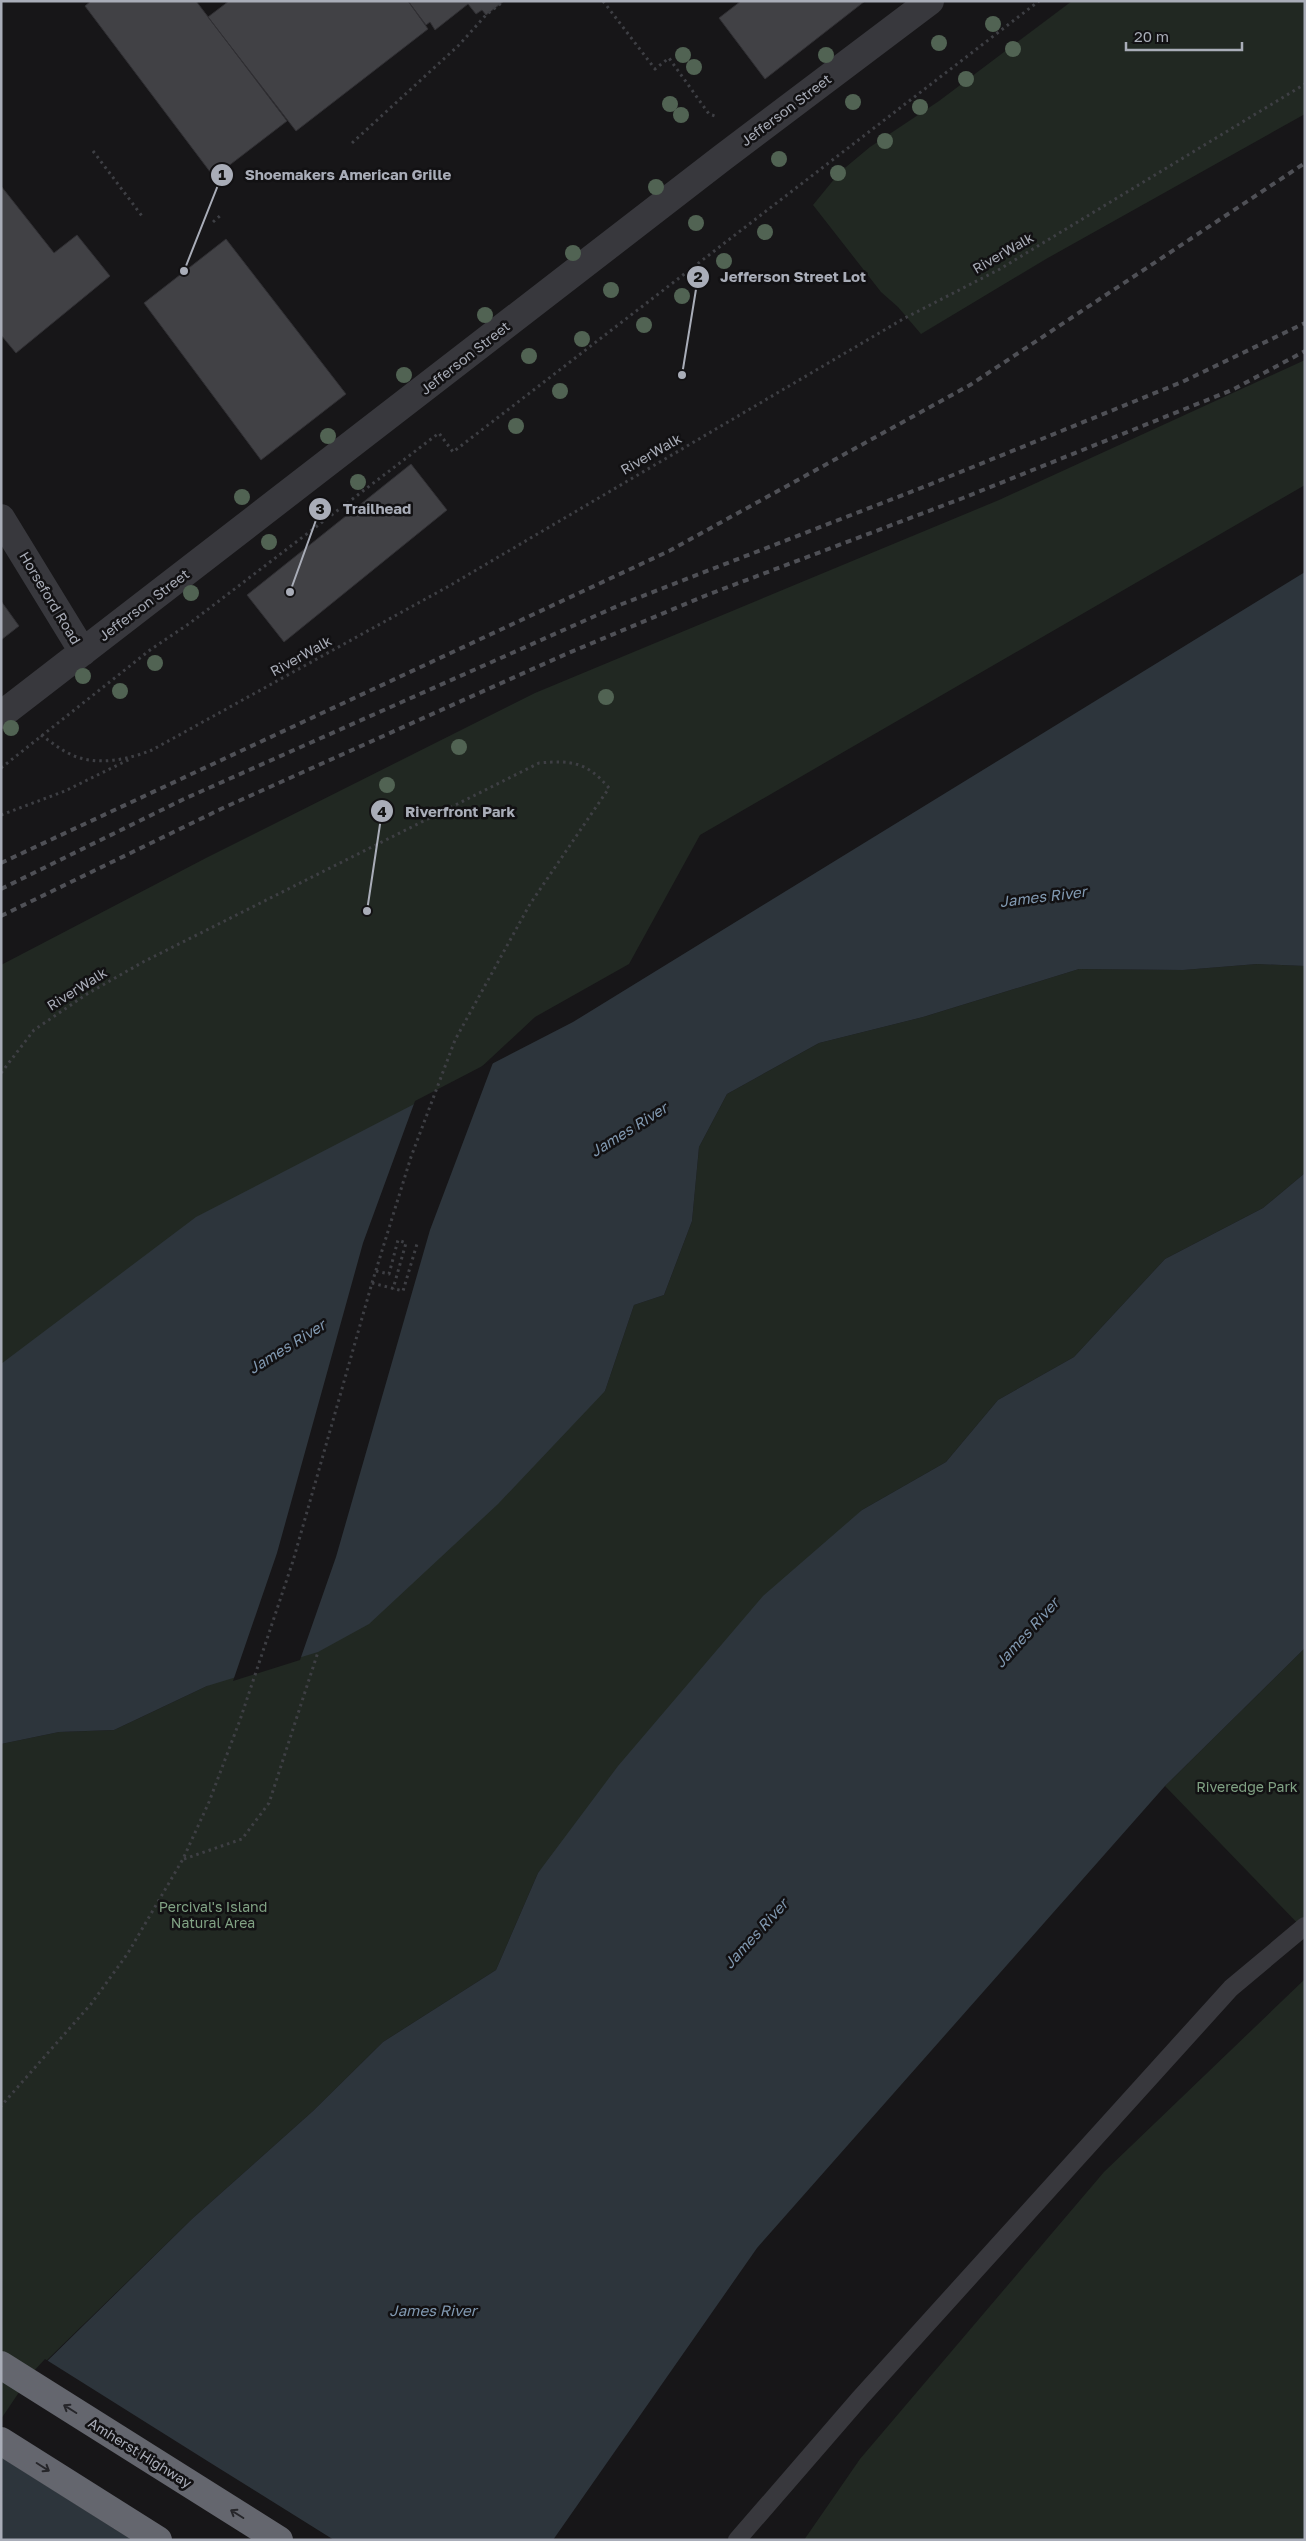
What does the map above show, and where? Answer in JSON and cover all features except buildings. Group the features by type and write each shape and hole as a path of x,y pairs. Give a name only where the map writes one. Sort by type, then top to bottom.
{"highway":[{"name":"Amherst Highway","path":"1,2365 279,2540"},
{"path":"1,2442 158,2540"}],"street":[{"name":"Jefferson Street","path":"1,714 722,158 930,1"},
{"name":"Horseford Road","path":"1,518 82,652"}],"lane":[{"path":"737,2540 860,2398 1231,1988 1305,1926"}],"path":[{"path":"352,143 459,44 486,15 504,1"},
{"path":"603,1 655,69 668,58 709,114 721,118"},
{"path":"1,768 150,650 190,623 440,433 453,452 1039,1"},
{"name":"RiverWalk","path":"41,735 69,754 86,760 110,761 135,757 152,750 440,591 903,319 1000,269 1305,84"},
{"path":"93,151 142,216"},
{"path":"212,222 222,214"},
{"path":"1,815 65,791 135,757"},
{"name":"RiverWalk","path":"1,1073 34,1030 87,994 143,962 539,763 574,762 589,768 608,788 596,809 530,904 455,1040 411,1157 376,1271"},
{"path":"1,2106 91,2004 128,1953 183,1859 210,1802 240,1720 293,1560 376,1271 388,1274 398,1240 406,1243 393,1289"},
{"path":"372,1283 403,1291 417,1244"},
{"path":"183,1859 242,1839 269,1802 318,1652"}],"green space":[{"path":"1072,1 1305,1 1305,114 1046,259 921,334 898,307 881,292 813,205 840,172 870,147 939,101"},
{"path":"1305,360 1305,485 700,835 629,964 535,1017 300,1236 1,1423 1,965 206,858 535,693 999,500"},
{"name":"Percival's Island Natural Area","path":"1257,964 1305,966 1305,1173 1263,1208 1165,1259 1074,1357 998,1400 946,1462 862,1510 538,1873 496,1970 383,2042 313,2111 192,2219 47,2360 1,2424 1,1744 59,1732 114,1730 207,1686 605,1391 634,1305 664,1295 692,1221 699,1147 727,1094 819,1043 923,1017 1079,969 1183,970"},
{"name":"Riveredge Park","path":"1305,1648 1305,1931 1165,1786"},
{"path":"1305,1979 1305,2540 804,2540 860,2459 1104,2172"}],"water":[{"name":"James River","path":"1305,572 1305,966 1257,964 1183,970 1079,969 923,1017 819,1043 727,1094 699,1147 692,1221 664,1295 634,1305 605,1391 498,1504 369,1624 318,1652 207,1686 114,1730 59,1732 1,1744 1,1364 196,1217 573,1022"},
{"name":"James River","path":"1305,1173 1305,1648 1165,1786 757,2248 553,2540 1,2540 1,2424 34,2374 192,2219 313,2111 383,2042 496,1970 538,1873 618,1766 763,1596 862,1510 946,1462 998,1400 1074,1357 1165,1259 1263,1208"}],"pier":[{"path":"494,1060 430,1230 336,1557 300,1660 233,1681 277,1553 363,1243 415,1101"},
{"path":"45,2359 334,2540 132,2540 1,2457 1,2419 32,2373"}],"railway":[{"path":"1,863 669,551 970,385 1305,163"},
{"path":"1,889 184,799 622,604 926,486 1182,382 1305,323"},
{"path":"1,916 223,808 566,654 707,595 963,498 1232,390 1305,351"}],"place":[{"name":"Shoemakers American Grille","path":"184,271"},
{"name":"Jefferson Street Lot","path":"682,375"},
{"name":"Trailhead","path":"290,592"},
{"name":"Riverfront Park","path":"367,911"}]}
